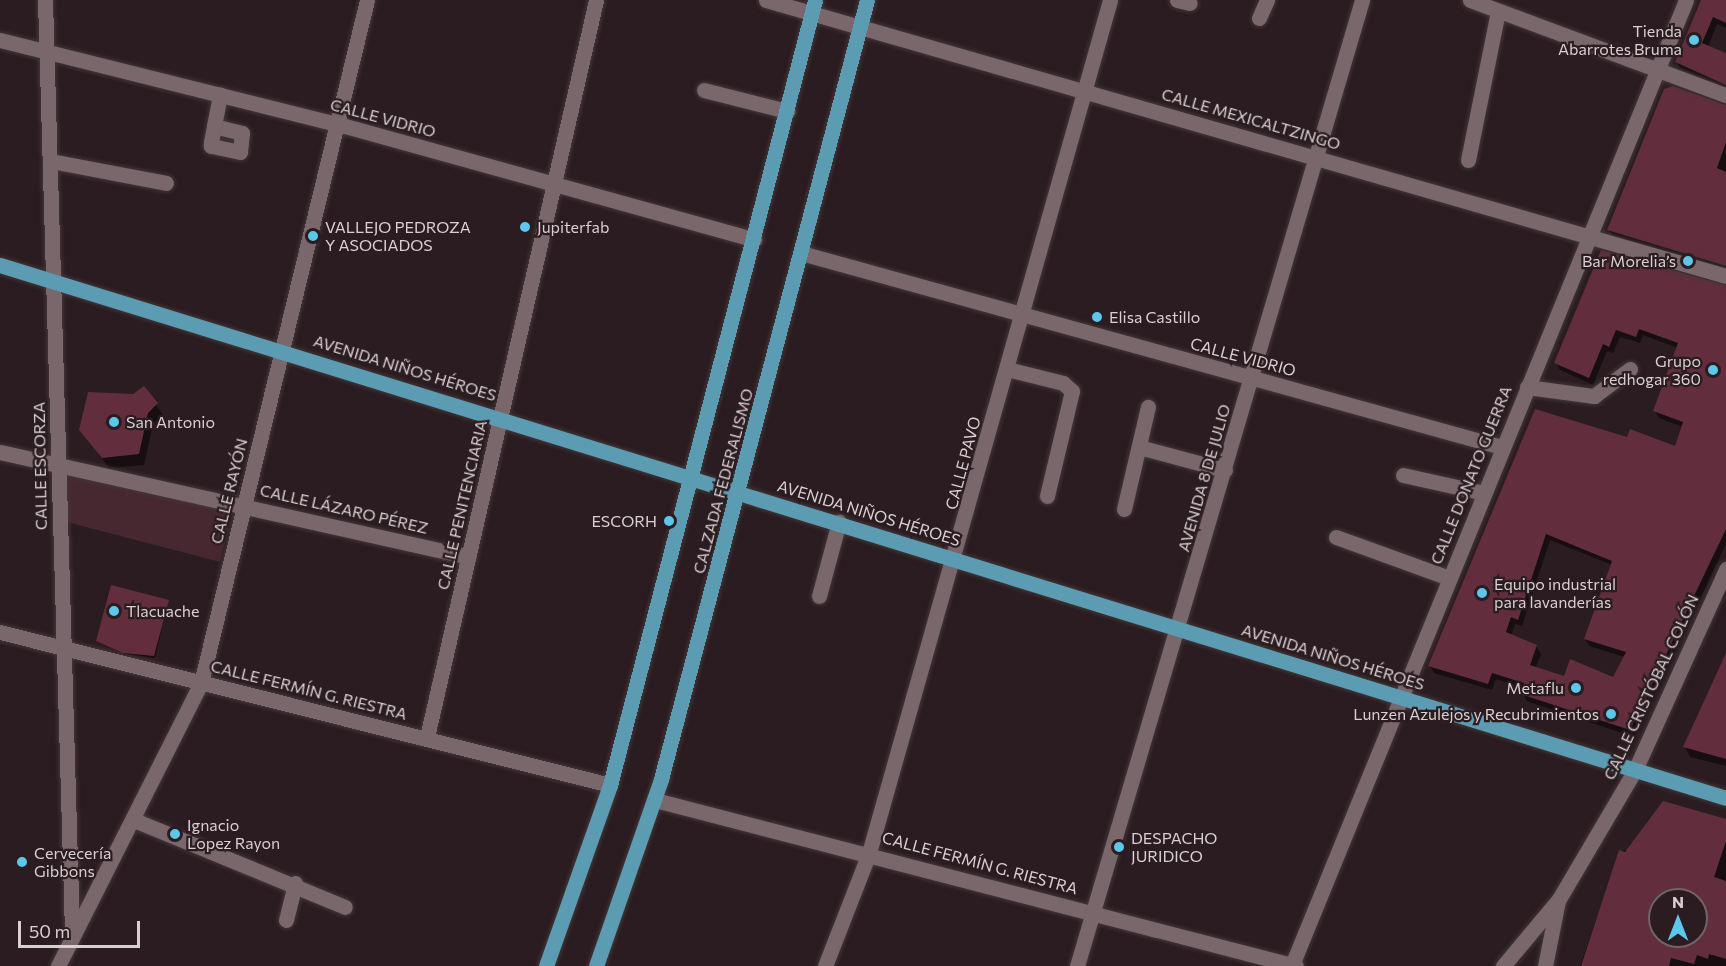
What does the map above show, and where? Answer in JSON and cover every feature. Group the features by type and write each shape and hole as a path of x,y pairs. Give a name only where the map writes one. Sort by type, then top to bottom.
{"main road":[{"name":"CALZADA FEDERALISMO","path":"596,966 655,800 740,492 867,0"},
{"name":"CALZADA FEDERALISMO","path":"546,966 610,785 813,7"},
{"name":"AVENIDA NIÑOS HÉROES","path":"0,265 502,417 1726,798"}],"street":[{"name":"CALLE ESCORZA","path":"45,0 72,931"},
{"name":"CALLE RAYÓN","path":"58,966 72,931 135,820 201,683 367,0"},
{"name":"CALLE PENITENCIARIA","path":"427,737 596,0"},
{"name":"CALLE MEXICALTZINGO","path":"766,0 813,7 860,26 1726,276"},
{"name":"CALLE PAVO","path":"825,966 869,853 956,559 1021,315 1110,0"},
{"path":"1258,18 1267,0"},
{"name":"AVENIDA 8 DE JULIO","path":"1077,966 1179,628 1362,0"},
{"name":"CALLE DONATO GUERRA","path":"1294,965 1502,447 1686,0"},
{"path":"1479,2 1726,95"},
{"path":"1468,160 1498,11"},
{"name":"CALLE VIDRIO","path":"0,40 338,124 754,239"},
{"path":"704,90 787,111"},
{"path":"214,126 220,95"},
{"path":"51,161 166,183"},
{"name":"CALLE VIDRIO","path":"801,253 1502,447"},
{"path":"1007,369 1063,383 1072,391 1047,495"},
{"path":"1527,387 1594,396 1630,369"},
{"path":"1124,509 1148,407"},
{"path":"1138,447 1225,470"},
{"name":"CALLE LÁZARO PÉREZ","path":"0,452 245,504 468,557"},
{"path":"1403,475 1484,493"},
{"path":"819,596 839,522"},
{"path":"1336,537 1449,578"},
{"name":"CALLE CRISTÓBAL COLÓN","path":"1503,966 1558,899 1635,770 1726,569"},
{"name":"CALLE FERMÍN G. RIESTRA","path":"0,632 427,737 610,785"},
{"name":"CALLE FERMÍN G. RIESTRA","path":"655,800 869,853 1294,965"},
{"path":"135,820 295,883 345,907"},
{"path":"286,920 295,883"},
{"path":"1545,966 1558,899"}],"shaded area":[{"path":"66,475 232,512 220,562 67,522"}],"building":[{"path":"1701,0 1726,0 1726,23 1713,17 1702,43 1726,53 1726,85 1675,62"},
{"path":"1673,86 1726,105 1726,142 1717,168 1726,172 1726,266 1607,230 1664,89"},
{"path":"1601,250 1726,285 1726,529 1630,730 1520,694 1524,683 1492,673 1488,684 1428,666 1535,409 1627,437 1630,429 1675,446 1683,422 1653,411 1678,343 1639,329 1636,337 1616,330 1609,347 1603,344 1589,378 1554,363","holes":["1546,534 1612,561 1584,639 1626,652 1613,677 1570,659 1564,676 1530,665 1537,645 1506,632 1511,617 1518,620"]},
{"name":"San Antonio","path":"144,386 158,403 148,413 139,454 102,458 79,430 88,392 133,394"},
{"path":"111,585 169,600 154,656 123,653 96,641"},
{"path":"1726,653 1726,759 1683,747"},
{"path":"1663,801 1726,819 1726,841 1714,877 1726,881 1726,959 1709,954 1708,959 1697,955 1694,964 1671,958 1669,966 1581,966 1619,850 1625,852"}],"place":[{"name":"Tienda Abarrotes Bruma","path":"1694,40"},
{"name":"Jupiterfab","path":"525,227"},
{"name":"VALLEJO PEDROZA Y ASOCIADOS","path":"313,236"},
{"name":"Bar Morelia’s","path":"1688,261"},
{"name":"Elisa Castillo","path":"1097,317"},
{"name":"Grupo redhogar 360","path":"1713,370"},
{"name":"San Antonio","path":"114,422"},
{"name":"ESCORH","path":"669,521"},
{"name":"Equipo industrial para lavanderías","path":"1482,593"},
{"name":"Tlacuache","path":"114,611"},
{"name":"Metaflu","path":"1576,688"},
{"name":"Lunzen Azulejos y Recubrimientos","path":"1611,714"},
{"name":"Ignacio Lopez Rayon","path":"175,834"},
{"name":"DESPACHO JURIDICO","path":"1119,847"},
{"name":"Cervecería Gibbons","path":"22,862"}]}
